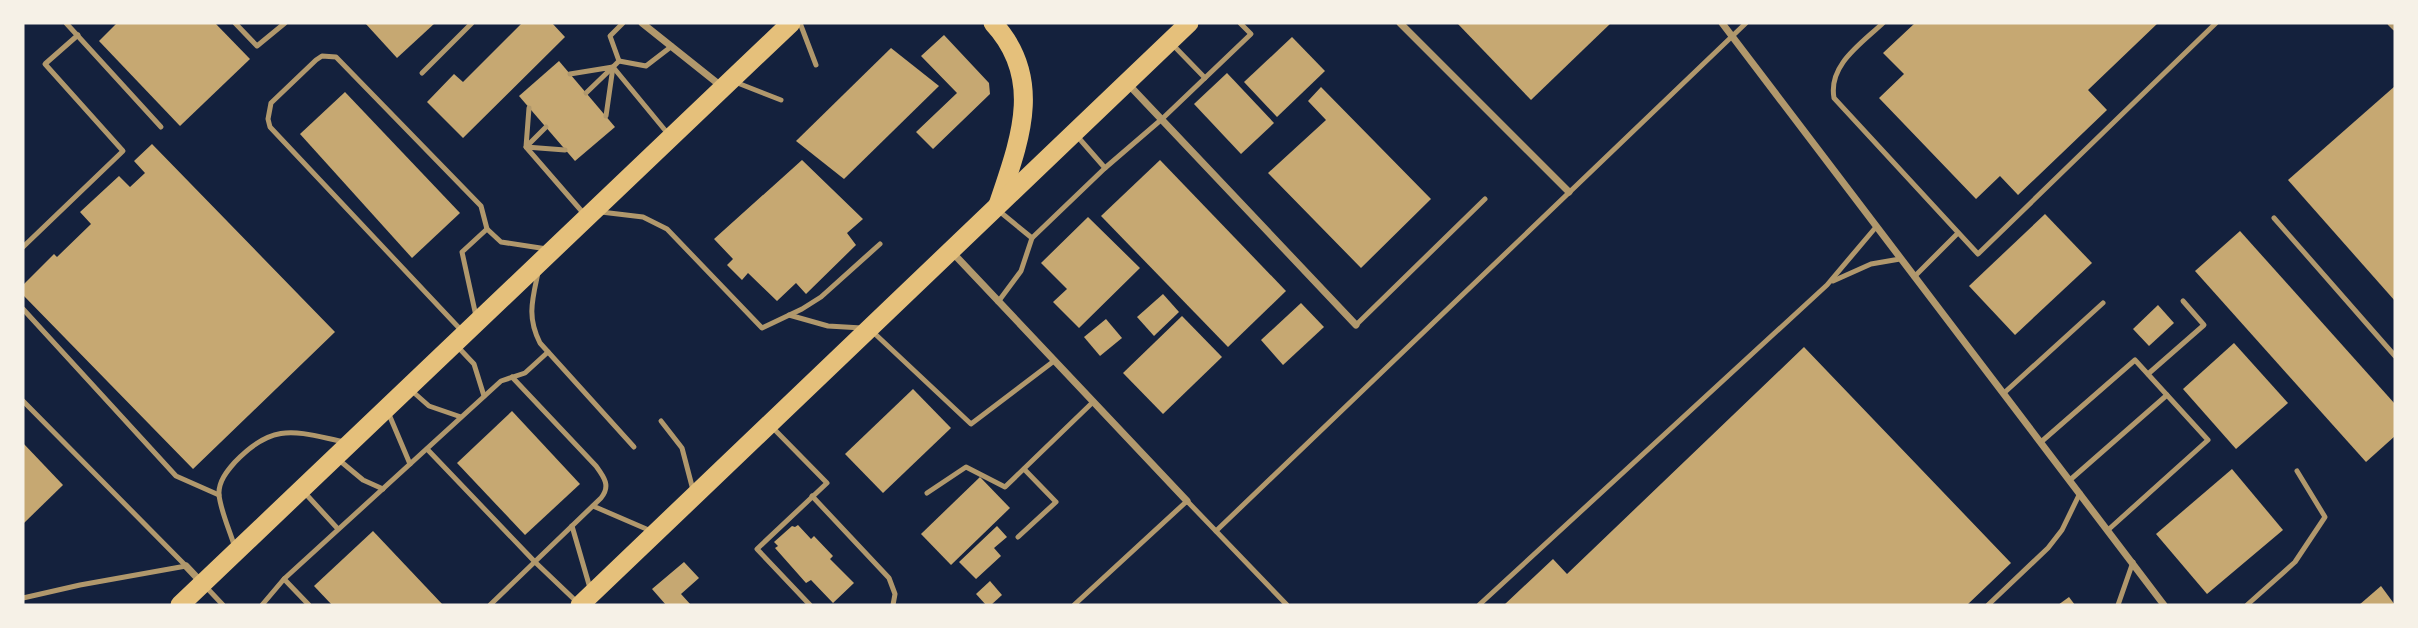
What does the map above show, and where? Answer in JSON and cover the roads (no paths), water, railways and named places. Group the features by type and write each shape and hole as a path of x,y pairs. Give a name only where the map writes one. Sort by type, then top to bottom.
{"highway":[{"path":"180,605 791,23"},
{"path":"993,23 1017,60 1023,83 1024,107 1018,142 996,209"},
{"path":"584,602 1189,23"}],"street":[{"path":"642,23 727,84"},
{"path":"1400,23 1569,192"},
{"path":"1722,23 2164,605"},
{"path":"2391,23 2395,27"},
{"path":"1127,83 1356,325"},
{"path":"951,251 1187,501"},
{"path":"186,566 203,584"}],"lane":[{"path":"66,23 161,127"},
{"path":"235,23 257,46 285,23"},
{"path":"422,73 472,23"},
{"path":"619,61 610,36 623,23"},
{"path":"800,23 816,65"},
{"path":"998,302 1021,271 1032,238 1251,34 1240,23"},
{"path":"1216,531 1746,23"},
{"path":"1883,23 1835,72 1831,85 1834,98 1978,254 2216,23"},
{"path":"23,247 123,151 45,64 78,35"},
{"path":"1170,41 1205,78"},
{"path":"619,61 646,66 672,46"},
{"path":"466,334 275,132 268,119 271,103 322,56 336,57 481,206 487,229 501,242 547,256 531,316 532,327 548,352 634,447"},
{"path":"586,93 619,61"},
{"path":"570,74 613,67"},
{"path":"606,116 613,67"},
{"path":"613,67 671,138"},
{"path":"727,84 781,100"},
{"path":"530,108 526,147 591,214 643,218 660,224 762,328 812,303 832,289 880,244"},
{"path":"526,147 546,127"},
{"path":"1074,134 1105,168"},
{"path":"526,147 565,150"},
{"path":"1356,325 1485,199"},
{"path":"996,209 1032,238"},
{"path":"2274,218 2395,356"},
{"path":"1479,605 1827,285 1876,227"},
{"path":"484,396 466,334 462,251 487,229"},
{"path":"1914,277 1958,233"},
{"path":"1827,285 1871,264 1900,259"},
{"path":"2148,374 2204,325 2183,301"},
{"path":"2004,393 2103,303"},
{"path":"23,309 176,476 219,495"},
{"path":"789,315 838,328 870,329 971,424 1054,361"},
{"path":"262,605 284,579 484,396 501,381 525,373 548,352"},
{"path":"2041,442 2135,360 2207,440 2108,530"},
{"path":"492,605 606,492 605,479 596,466 512,377"},
{"path":"409,388 429,406 461,417"},
{"path":"2070,480 2167,395"},
{"path":"23,401 186,566"},
{"path":"927,493 966,467 1005,486 1093,402"},
{"path":"387,410 410,464"},
{"path":"662,421 682,448 694,496"},
{"path":"769,425 827,482 757,549 810,605"},
{"path":"237,552 219,495 225,472 247,449 275,433 290,431 352,443"},
{"path":"427,449 535,562 584,602"},
{"path":"336,457 363,480 383,489"},
{"path":"1018,537 1056,502 1024,469"},
{"path":"2247,605 2295,562 2325,517 2297,471"},
{"path":"301,490 338,529"},
{"path":"1988,605 2048,548 2062,530 2080,493"},
{"path":"812,496 889,578 895,594 893,605"},
{"path":"1074,605 1187,501 1287,605"},
{"path":"593,506 656,533"},
{"path":"572,526 584,602"},
{"path":"2118,605 2133,562"},
{"path":"23,598 80,584 186,566"},
{"path":"284,579 309,605"},
{"path":"203,584 223,605"}]}
